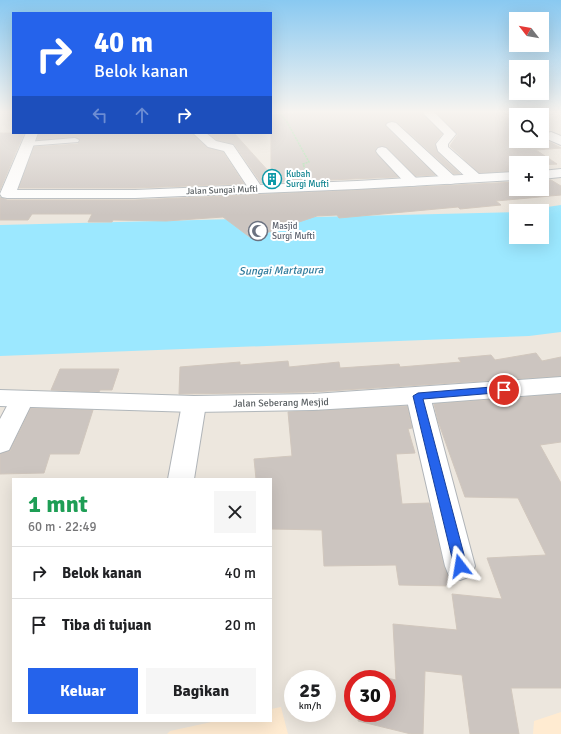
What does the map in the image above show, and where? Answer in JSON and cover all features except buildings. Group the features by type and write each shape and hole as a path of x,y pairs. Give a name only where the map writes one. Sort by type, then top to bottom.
{"street":[{"path":"3,194 10,190 26,146"},
{"path":"222,146 229,148 256,189"},
{"path":"414,146 450,180"},
{"path":"442,146 442,148 475,178"},
{"path":"382,151 412,182"},
{"path":"549,174 561,173"},
{"name":"Jalan Sungai Mufti","path":"3,194 135,194 315,187 509,176"},
{"name":"Jalan Seberang Mesjid","path":"11,398 194,404 313,402 418,396 561,384"},
{"path":"418,396 460,566"},
{"path":"0,443 11,398"},
{"path":"181,478 194,404"}],"path":[{"path":"300,146 309,162 303,164 315,187"}],"shaded area":[{"path":"281,707 288,734 167,734 170,731 211,722 272,722 272,709"},
{"path":"561,712 561,734 533,734 534,721"}],"water":[{"name":"Sungai Martapura","path":"561,205 561,332 529,336 0,356 0,225 509,212 509,244 549,244 549,207"}],"place":[{"name":"Kubah Surgi Mufti","path":"272,179"},
{"name":"Masjid Surgi Mufti","path":"258,231"}],"route":[{"path":"460,566 418,396 504,390"}]}
